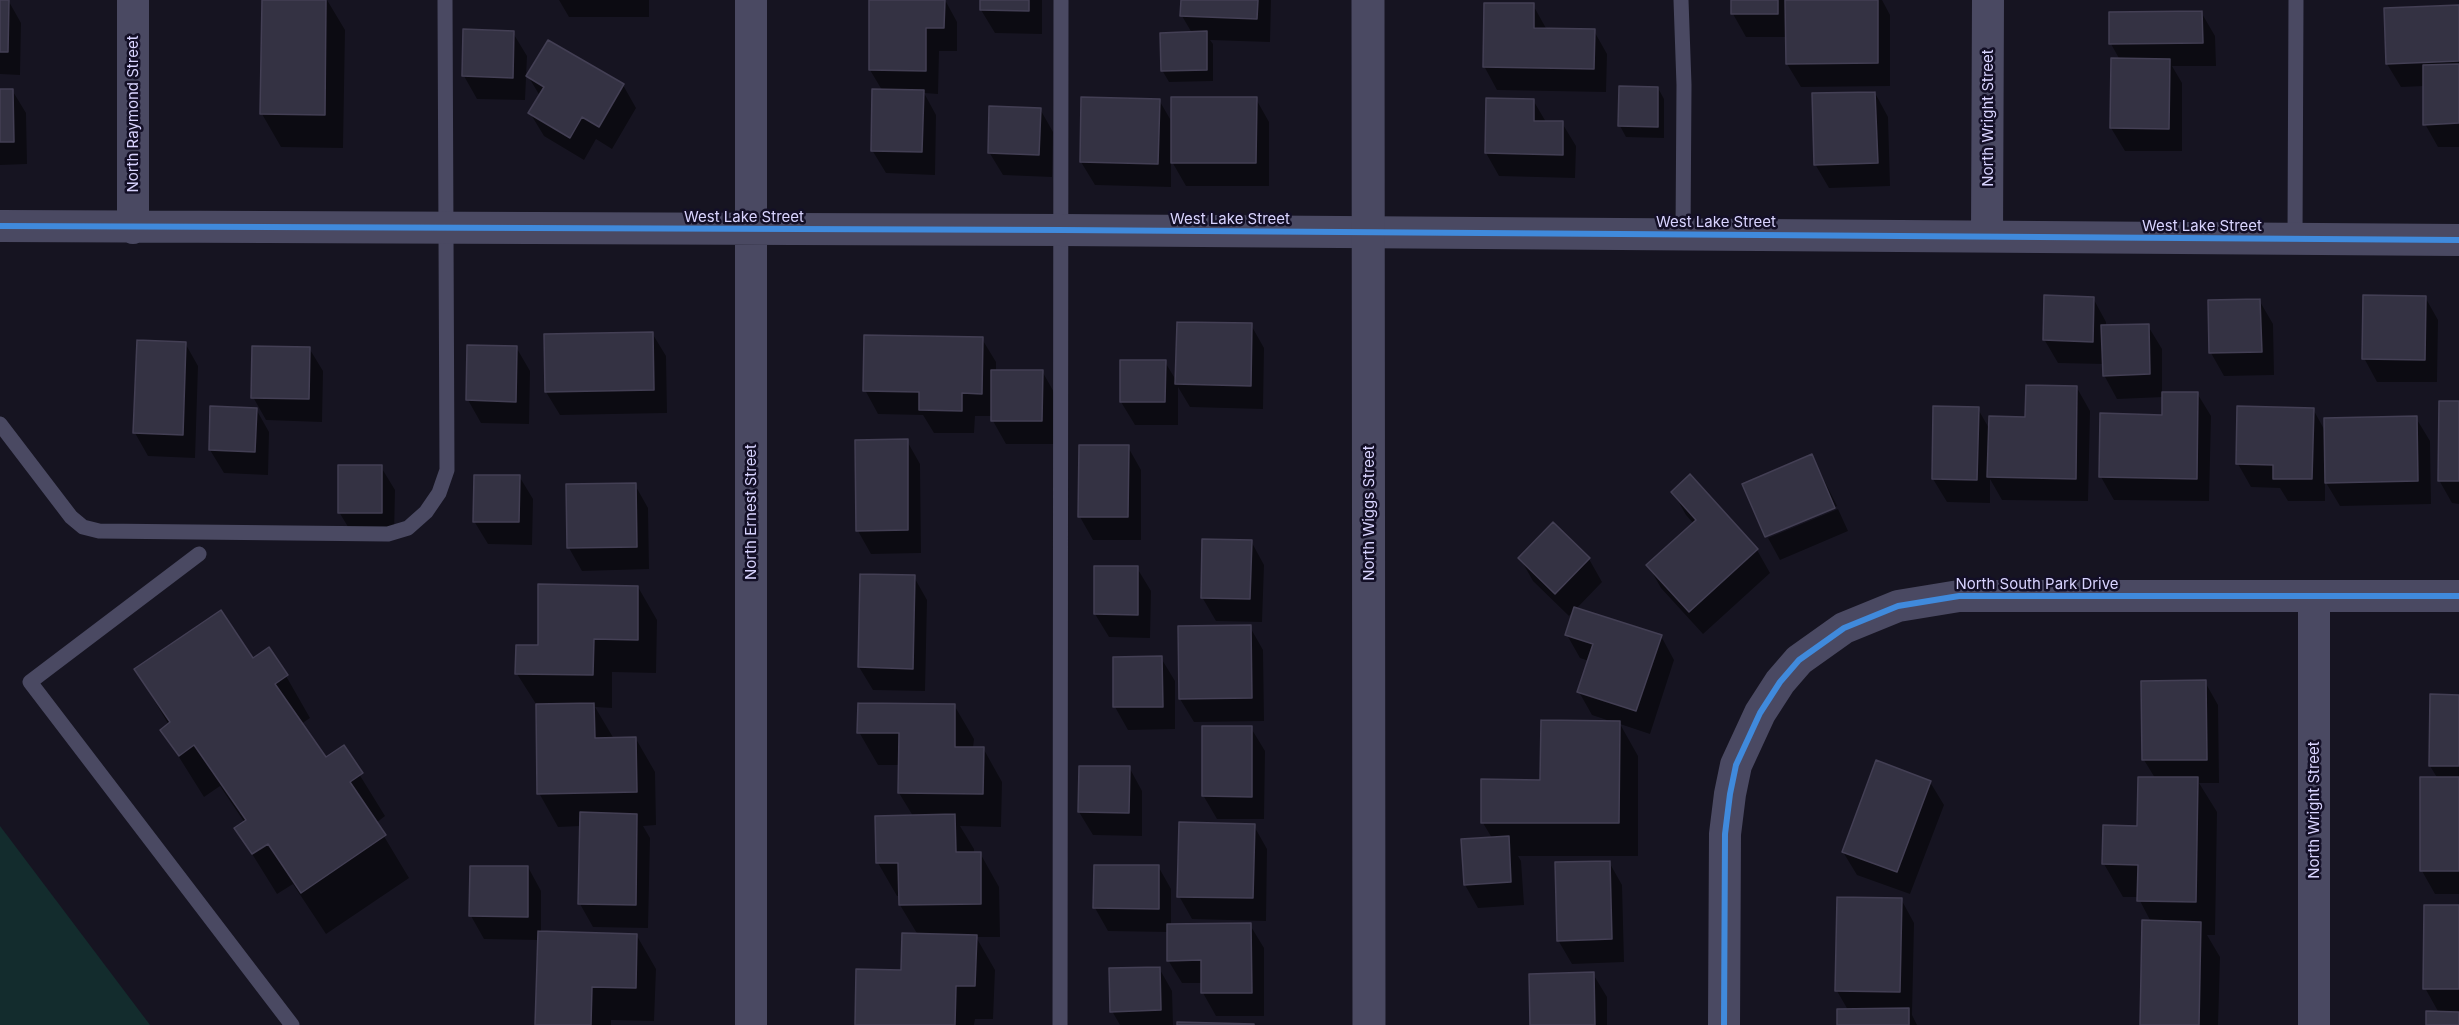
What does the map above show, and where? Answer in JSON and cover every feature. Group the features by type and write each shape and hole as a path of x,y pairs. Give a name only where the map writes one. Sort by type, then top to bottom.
{"street":[{"name":"North Raymond Street","path":"133,0 133,228"},
{"name":"North Ernest Street","path":"751,0 751,1025"},
{"name":"North Wiggs Street","path":"1368,0 1369,1025"},
{"name":"North Wright Street","path":"1987,236 1988,0"},
{"name":"West Lake Street","path":"0,226 1061,230 2459,240"},
{"name":"North South Park Drive","path":"1724,1025 1725,834 1736,765 1760,714 1780,682 1799,660 1844,628 1898,606 1959,596 2459,596"},
{"name":"North Wright Street","path":"2313,1025 2314,596"}],"lane":[{"path":"0,424 71,518 83,527 99,531 388,534 408,528 426,512 439,493 447,470 445,0"},
{"path":"1060,1025 1061,0"},
{"path":"1681,0 1684,85 1683,234"},
{"path":"2295,238 2296,0"},
{"path":"199,554 30,682 292,1025"}],"green space":[{"path":"0,826 150,1025 0,1025"}],"building":[{"path":"0,0 9,0 8,52 0,52"},
{"path":"262,0 326,0 325,115 260,114"},
{"path":"869,0 945,0 944,28 926,28 926,71 869,70"},
{"path":"980,0 1029,0 1029,11 980,10"},
{"path":"1181,0 1258,0 1257,19 1180,16"},
{"path":"1731,0 1778,0 1778,14 1731,14"},
{"path":"1785,0 1878,0 1878,63 1786,64"},
{"path":"1484,3 1534,3 1534,28 1595,29 1594,69 1483,67"},
{"path":"2459,5 2459,61 2386,64 2384,8"},
{"path":"2202,11 2203,43 2109,44 2109,12"},
{"path":"463,29 514,31 513,78 462,76"},
{"path":"1207,31 1207,70 1161,71 1160,33"},
{"path":"548,40 624,84 599,127 582,117 570,138 528,113 544,87 526,76"},
{"path":"2111,58 2170,59 2169,129 2110,128"},
{"path":"2459,64 2459,123 2423,125 2423,65"},
{"path":"1619,86 1658,87 1658,127 1618,126"},
{"path":"0,89 13,89 14,142 0,142"},
{"path":"872,89 924,90 922,152 871,151"},
{"path":"1875,92 1878,163 1814,165 1812,93"},
{"path":"1081,97 1160,99 1158,164 1080,162"},
{"path":"1171,97 1257,97 1256,163 1171,163"},
{"path":"1486,98 1534,99 1534,121 1563,121 1563,155 1485,153"},
{"path":"989,106 1041,108 1039,155 988,153"},
{"path":"2044,295 2094,297 2093,342 2043,340"},
{"path":"2363,295 2426,296 2425,360 2362,359"},
{"path":"2260,299 2262,352 2209,353 2208,300"},
{"path":"1177,322 1252,323 1251,386 1175,384"},
{"path":"2149,324 2150,374 2103,376 2101,325"},
{"path":"653,332 654,390 545,392 544,334"},
{"path":"864,335 983,337 982,394 962,393 962,411 919,410 919,392 863,391"},
{"path":"137,340 186,342 183,435 133,433"},
{"path":"467,345 517,346 516,402 466,400"},
{"path":"252,346 310,347 309,399 251,398"},
{"path":"1120,360 1166,360 1165,402 1120,402"},
{"path":"991,370 1043,370 1042,421 991,421"},
{"path":"2026,385 2077,386 2076,479 1987,477 1989,416 2025,417"},
{"path":"2162,392 2198,392 2197,479 2099,477 2100,413 2162,415"},
{"path":"2439,401 2459,401 2459,481 2438,481"},
{"path":"210,406 257,408 255,452 209,450"},
{"path":"1933,406 1979,407 1977,480 1932,479"},
{"path":"2237,406 2314,408 2312,479 2273,479 2273,465 2236,464"},
{"path":"2417,416 2418,481 2325,483 2324,418"},
{"path":"908,439 908,530 856,531 855,440"},
{"path":"1079,445 1129,445 1128,517 1078,517"},
{"path":"1812,454 1835,508 1765,537 1742,484"},
{"path":"338,465 382,465 382,513 338,513"},
{"path":"1690,474 1758,549 1689,612 1646,565 1696,520 1671,492"},
{"path":"474,475 520,475 519,522 473,522"},
{"path":"636,483 637,547 567,548 566,484"},
{"path":"1553,522 1590,558 1555,594 1518,558"},
{"path":"1202,539 1252,540 1250,599 1201,598"},
{"path":"1094,566 1138,566 1138,615 1094,614"},
{"path":"860,574 915,575 913,669 858,667"},
{"path":"538,584 638,586 638,640 594,639 593,675 515,674 516,645 538,645"},
{"path":"1574,607 1662,635 1636,711 1577,692 1593,644 1565,635"},
{"path":"221,610 253,658 269,647 288,675 275,684 326,757 344,745 363,773 350,782 386,835 301,893 268,844 252,854 234,828 246,820 194,745 179,756 160,730 170,722 134,669"},
{"path":"1251,625 1252,698 1179,699 1178,626"},
{"path":"1162,656 1163,707 1113,707 1113,657"},
{"path":"2206,680 2207,760 2142,760 2141,681"},
{"path":"2430,694 2459,695 2459,766 2429,766"},
{"path":"594,703 595,738 636,737 637,792 537,794 536,704"},
{"path":"858,703 955,704 955,747 984,747 983,794 898,793 899,733 857,733"},
{"path":"1541,720 1620,721 1619,823 1481,823 1481,779 1540,780"},
{"path":"1202,726 1252,726 1252,797 1202,796"},
{"path":"1876,760 1931,781 1897,872 1842,852"},
{"path":"1079,766 1130,766 1129,813 1078,812"},
{"path":"2138,777 2198,777 2196,902 2137,901 2138,865 2102,864 2103,825 2137,826"},
{"path":"2420,777 2459,777 2459,871 2420,871"},
{"path":"580,812 637,814 636,905 578,904"},
{"path":"955,814 956,852 981,852 981,904 899,905 898,863 876,863 875,816"},
{"path":"1179,822 1255,824 1253,898 1177,897"},
{"path":"1509,836 1511,882 1464,885 1461,839"},
{"path":"1610,861 1612,939 1557,941 1555,862"},
{"path":"1094,865 1159,865 1159,909 1093,908"},
{"path":"470,866 528,866 528,917 469,916"},
{"path":"1837,897 1902,898 1900,992 1835,991"},
{"path":"2424,905 2459,905 2459,989 2423,989"},
{"path":"2142,920 2201,922 2199,1025 2140,1025"},
{"path":"1251,923 1252,993 1201,993 1201,960 1167,961 1167,924"},
{"path":"538,931 637,934 636,988 592,987 591,1025 535,1025"},
{"path":"902,933 977,935 975,986 956,986 955,1025 855,1025 856,969 901,970"},
{"path":"1160,967 1161,1010 1110,1012 1109,968"},
{"path":"1594,972 1595,1025 1530,1025 1529,974"},
{"path":"1909,1008 1909,1025 1837,1025 1837,1009"},
{"path":"2426,1011 2459,1012 2459,1025 2426,1025"},
{"path":"1177,1022 1254,1024 1254,1025 1177,1025"}],"cycle path":[{"path":"0,226 1061,230 2459,240"},
{"path":"1724,1025 1725,834 1736,765 1760,713 1780,682 1799,660 1844,628 1898,606 1959,596 2459,596"}]}
